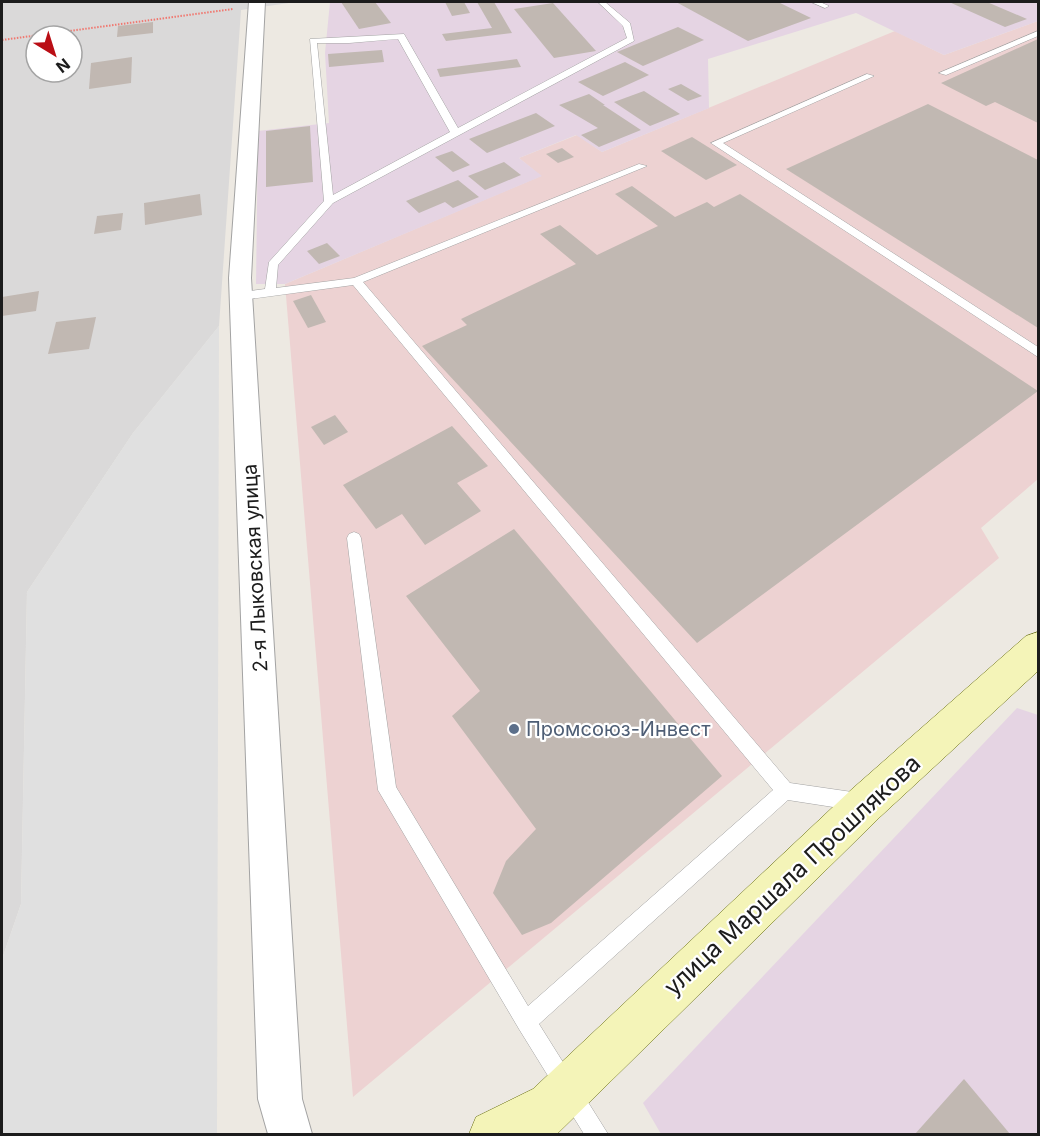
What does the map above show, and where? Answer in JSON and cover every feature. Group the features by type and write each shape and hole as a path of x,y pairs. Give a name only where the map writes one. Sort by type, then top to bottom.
{"street":[{"name":"2-я Лыковская улица","path":"257,4 240,278 256,294 280,1099 290,1134"},
{"name":"улица Маршала Прошлякова","path":"493,1134 546,1110 866,803 1038,649"}],"lane":[{"path":"256,294 273,264 329,201 631,39 627,25 601,2"},
{"path":"814,2 825,6"},
{"path":"943,73 1038,33"},
{"path":"329,201 313,40 349,41 401,36 455,132"},
{"path":"870,76 716,143 1038,353"},
{"path":"256,294 356,281 642,166"},
{"path":"356,281 784,791 866,803"},
{"path":"354,538 387,790 526,1022 546,1110 597,1134"},
{"path":"526,1022 784,791"}],"path":[{"path":"2,40 257,4"}],"shaded area":[{"path":"2,2 296,2 241,10 219,326 133,433 27,592 21,904 2,959"},
{"path":"330,2 1038,2 1038,21 944,55 856,13 708,59 709,108 602,152 576,135 519,158 542,176 285,284 256,284 258,131 329,123 325,53"},
{"path":"1038,21 1038,479 981,528 999,558 353,1097 285,284 541,176 519,158 577,135 602,152 895,31 944,55"},
{"path":"219,326 217,1134 2,1134 2,959 21,904 27,592 133,433"},
{"path":"1017,708 1038,715 1038,1134 661,1134 643,1103"}],"building":[{"path":"341,2 375,2 391,23 359,29"},
{"path":"445,2 464,2 470,13 452,16"},
{"path":"477,2 494,2 512,33 446,41 442,34 492,28"},
{"path":"676,2 778,2 811,18 748,41"},
{"path":"949,2 987,2 1027,19 1005,27"},
{"path":"553,3 596,51 554,58 514,9"},
{"path":"153,22 153,33 117,37 118,26"},
{"path":"678,27 704,40 643,66 617,52"},
{"path":"1038,39 1038,123 995,102 986,106 941,83"},
{"path":"382,50 384,62 329,67 328,54"},
{"path":"132,57 131,83 89,89 91,63"},
{"path":"517,59 521,67 440,77 437,69"},
{"path":"625,62 649,75 603,96 578,82"},
{"path":"681,84 702,96 688,101 668,89"},
{"path":"644,91 680,114 650,126 614,102"},
{"path":"589,94 641,130 599,147 581,135 598,128 559,105"},
{"path":"928,104 1038,160 1038,328 786,169"},
{"path":"536,113 555,126 487,153 469,139"},
{"path":"310,126 313,182 266,187 266,131"},
{"path":"692,137 737,165 706,180 661,151"},
{"path":"562,148 574,157 558,163 546,154"},
{"path":"452,151 470,165 453,172 435,157"},
{"path":"504,162 521,175 485,190 468,176"},
{"path":"458,180 479,197 453,208 445,202 419,213 406,201"},
{"path":"632,186 675,217 707,202 714,207 740,194 1038,391 697,643 422,346 467,325 461,319 576,264 540,234 560,225 597,255 658,226 615,194"},
{"path":"200,194 202,215 145,225 144,203"},
{"path":"123,213 121,230 94,234 97,216"},
{"path":"327,243 340,256 319,264 307,251"},
{"path":"39,291 36,311 2,316 2,297"},
{"path":"311,295 326,322 308,328 293,301"},
{"path":"96,317 89,349 48,354 56,322"},
{"path":"335,415 348,432 324,445 311,427"},
{"path":"452,426 488,466 457,483 481,511 425,545 402,514 376,529 343,485"},
{"path":"514,529 722,776 551,923 522,935 493,893 506,861 536,829 452,716 480,691 406,596"},
{"path":"964,1079 1010,1134 915,1134"}],"place":[{"name":"Промсоюз-Инвест","path":"514,729"}]}
